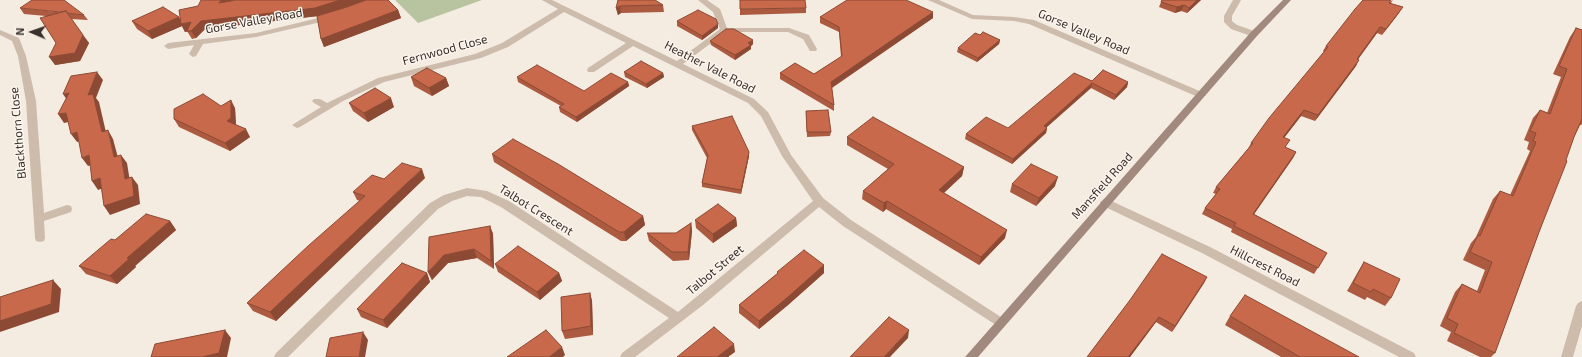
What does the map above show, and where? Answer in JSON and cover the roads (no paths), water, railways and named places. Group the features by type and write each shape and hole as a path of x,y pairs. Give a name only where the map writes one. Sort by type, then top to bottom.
{"main road":[{"name":"Mansfield Road","path":"971,357 1000,322 1254,34 1287,0"}],"street":[{"name":"Heather Vale Road","path":"546,0 752,101 764,114 788,156 809,189 819,201 847,223 1000,322"},
{"path":"702,0 717,11 724,30"},
{"name":"Gorse Valley Road","path":"932,0 972,17 1014,19 1031,22 1200,96"},
{"path":"1237,0 1228,16 1228,22 1234,27 1254,34"},
{"name":"Fernwood Close","path":"297,125 328,107 381,80 478,56 504,45 564,9"},
{"name":"Gorse Valley Road","path":"168,46 256,35 340,14"},
{"path":"678,64 724,30 789,30 806,38 813,49"},
{"name":"Blackthorn Close","path":"0,32 16,40 22,56 31,101 40,238"},
{"name":"Gorse Valley Road","path":"193,54 200,42"},
{"path":"591,70 632,43"},
{"path":"316,101 328,107"},
{"name":"Talbot Crescent","path":"280,357 434,206 448,198 467,192 483,194 505,204 678,318"},
{"name":"Talbot Street","path":"626,357 678,318 819,201"},
{"name":"Hillcrest Road","path":"1106,202 1213,254 1410,357"},
{"path":"39,219 66,209"},
{"path":"1567,357 1582,306"}]}
